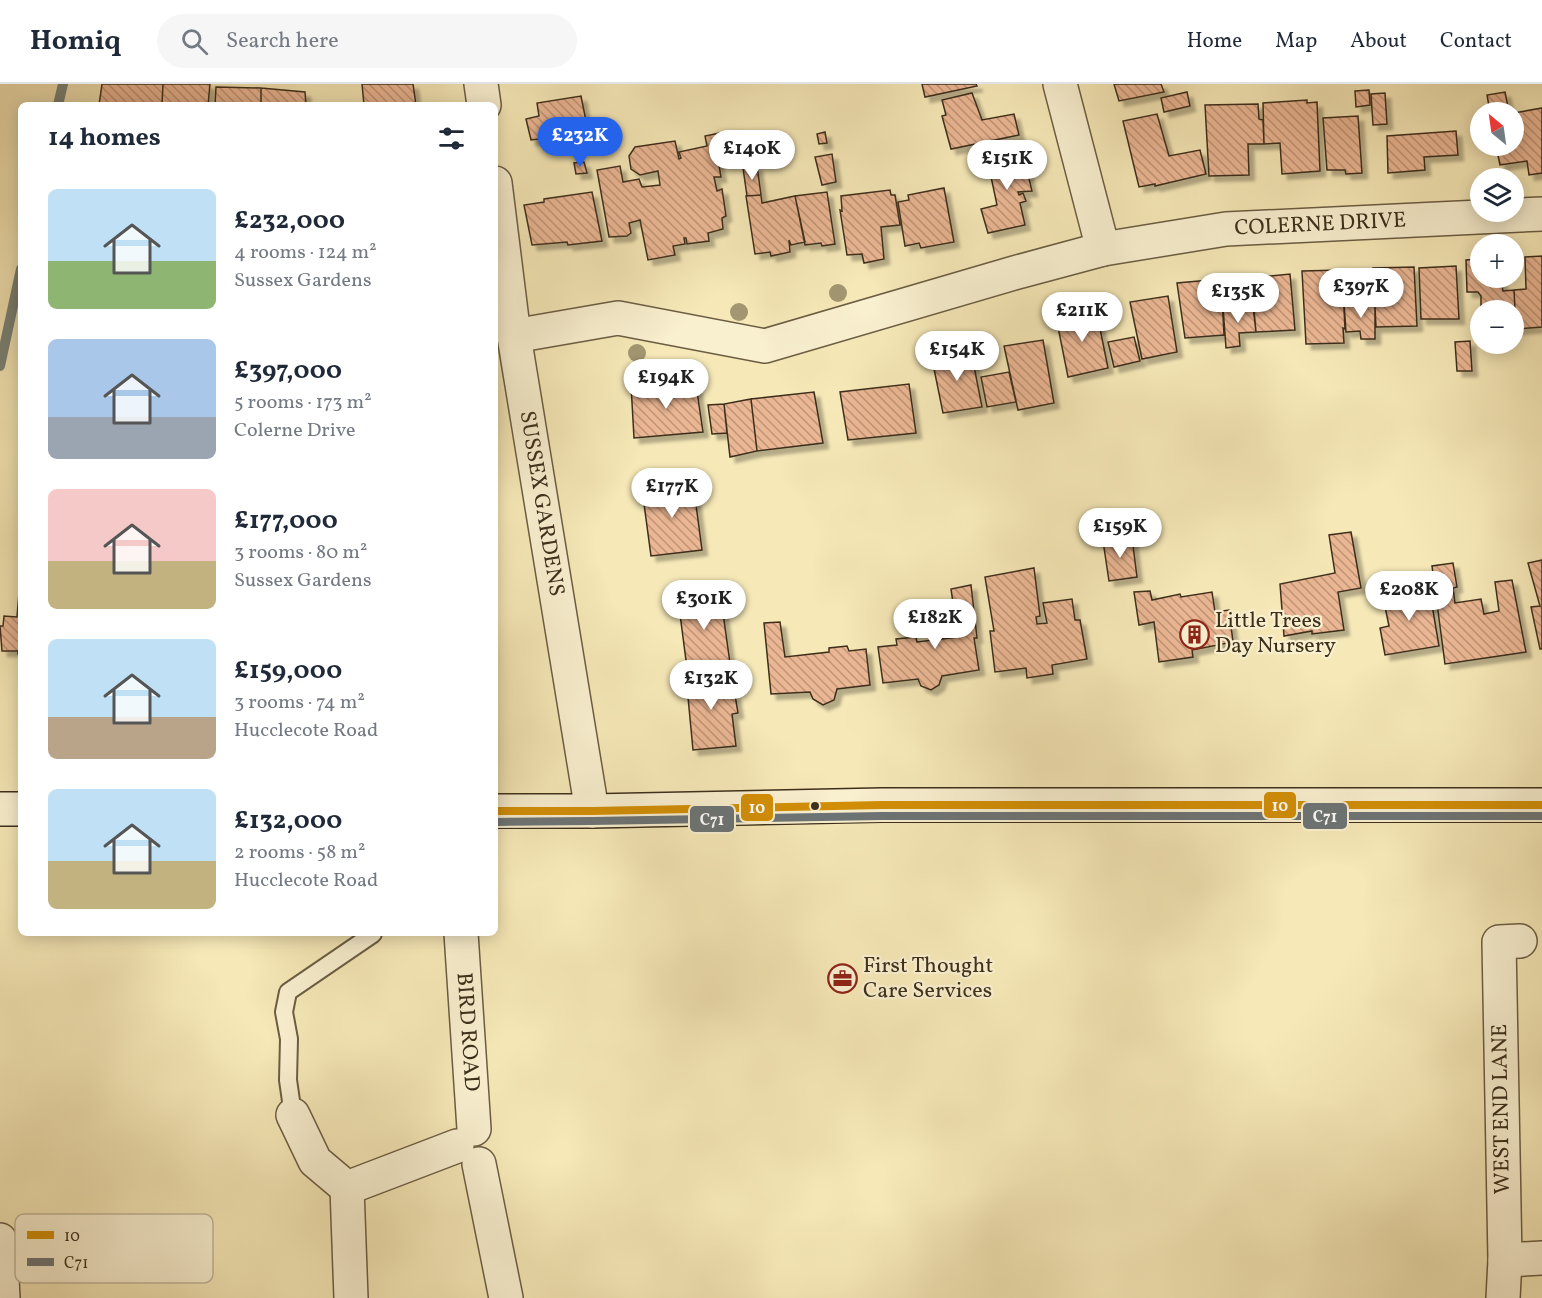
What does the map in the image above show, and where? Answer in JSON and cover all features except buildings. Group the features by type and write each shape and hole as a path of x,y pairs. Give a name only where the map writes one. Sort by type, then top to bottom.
{"street":[{"path":"481,84 484,102"},
{"path":"1060,84 1103,249"},
{"name":"SUSSEX GARDENS","path":"498,207 514,336 592,811"},
{"name":"COLERNE DRIVE","path":"514,336 618,318 765,346 1103,249 1226,229 1542,214"},
{"path":"498,811 882,805 1542,805"},
{"path":"0,809 18,809"},
{"name":"BIRD ROAD","path":"461,936 470,1146 506,1298"},
{"name":"WEST END LANE","path":"1503,1298 1506,1260 1499,942 1520,941"},
{"path":"293,1115 315,1161 347,1188 351,1298"},
{"path":"347,1188 470,1146"},
{"path":"0,1240 3,1298"},
{"path":"1506,1260 1542,1258"}],"lane":[{"path":"293,1115 288,1080 289,1039 284,1012 288,992 370,936"}],"waterway":[{"path":"59,102 63,84"},
{"path":"0,366 18,283"}],"transit line":[{"name":"10","path":"498,811 882,805 1542,805"},
{"name":"C71","path":"498,822 882,816 1542,816"}],"place":[{"name":"Little Trees Day Nursery","path":"1194,634"},
{"name":"First Thought Care Services","path":"842,979"}]}
